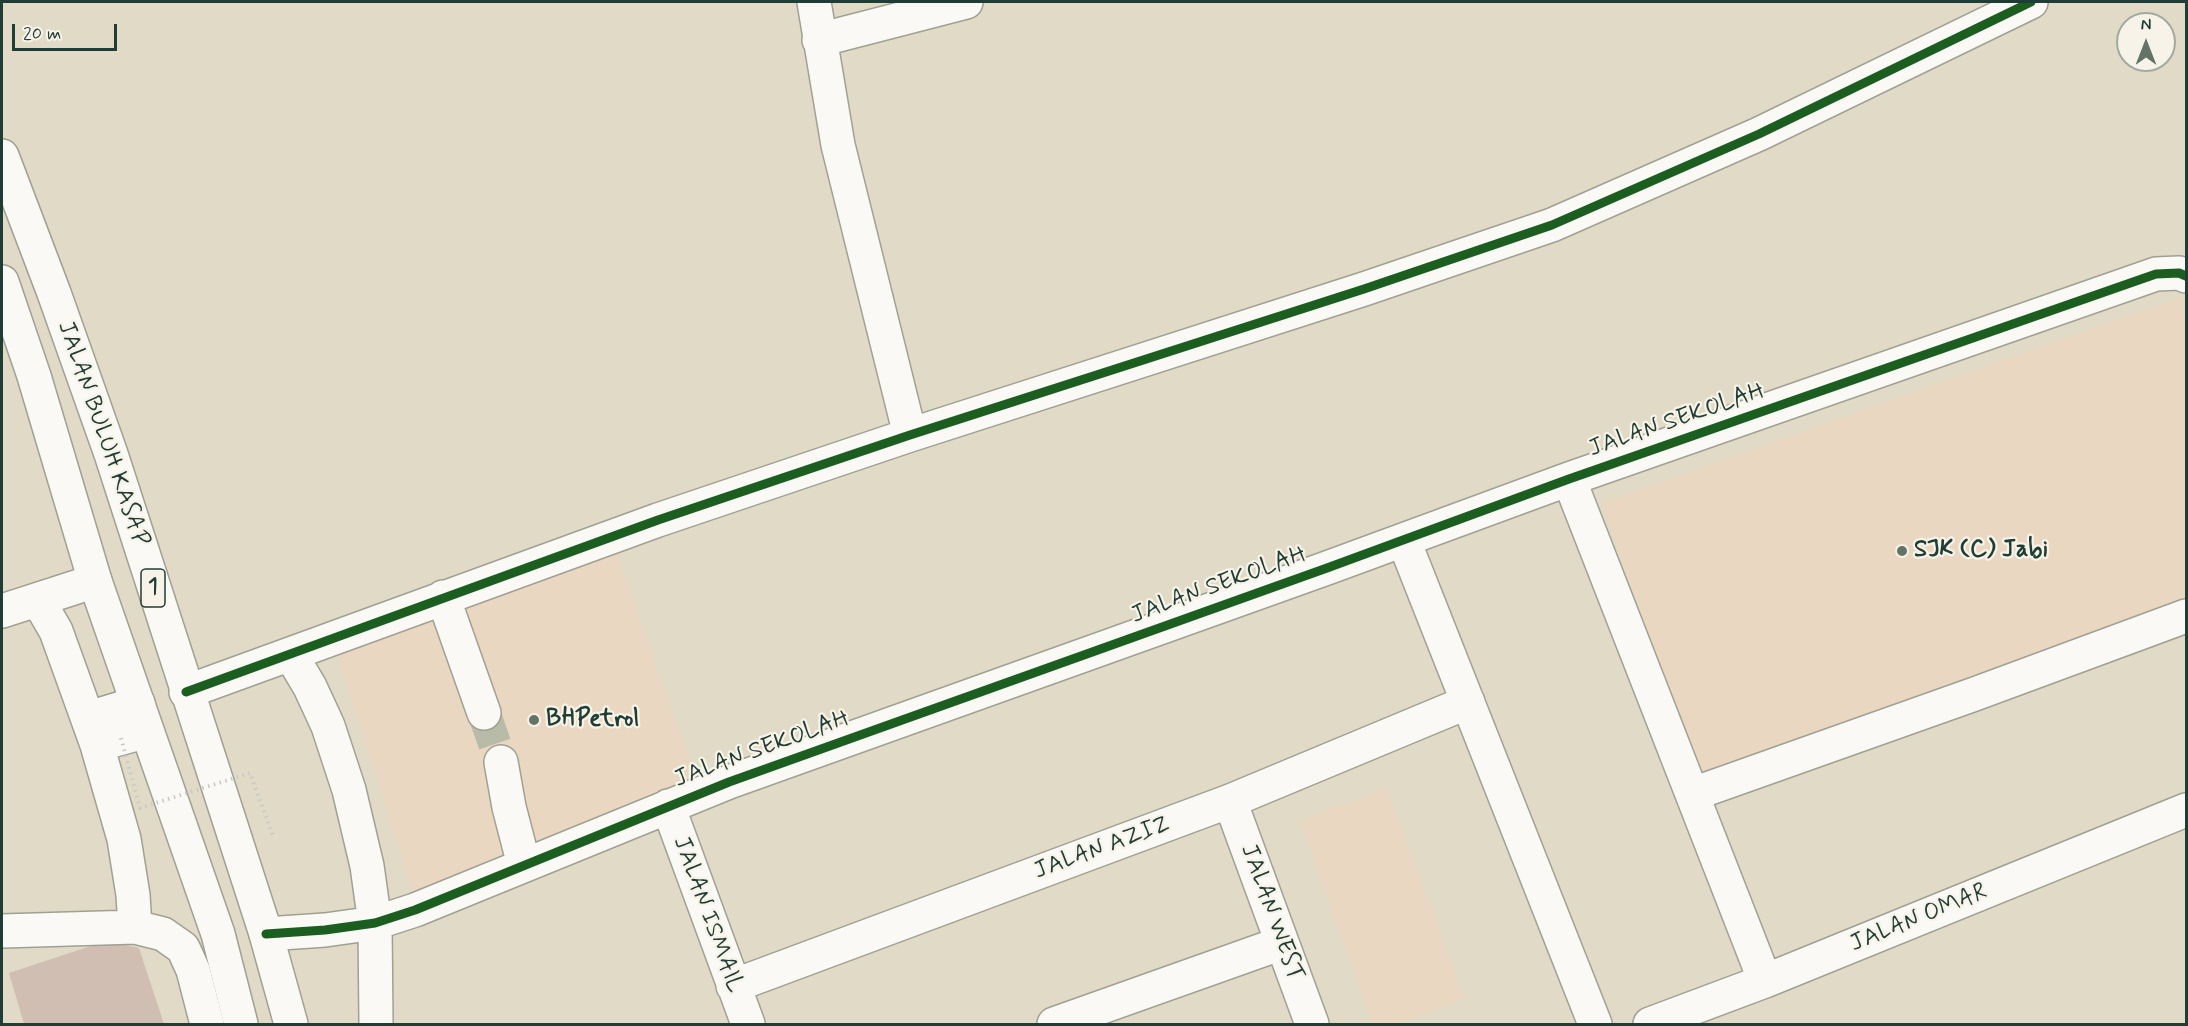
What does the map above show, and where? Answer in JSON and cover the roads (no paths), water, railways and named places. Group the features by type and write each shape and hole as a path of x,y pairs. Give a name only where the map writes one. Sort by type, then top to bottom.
{"main road":[{"path":"814,2 838,145 910,435"},
{"path":"819,40 966,2"},
{"path":"186,692 658,520 910,435 1365,289 1552,225 1759,134 2031,2"},
{"name":"JALAN BULUH KASAP","path":"2,156 111,454 266,934 291,1024"},
{"name":"JALAN SEKOLAH","path":"266,934 325,930 375,923 414,910 740,778 1404,541 1569,479 2156,274 2179,273 2187,276"},
{"name":"JALAN BULUH KASAP","path":"2,282 34,376 95,581 118,727 218,934 241,1024"},
{"path":"1569,479 1765,981"},
{"path":"1404,541 1595,1024"},
{"path":"2,611 95,581"},
{"path":"442,597 484,713"},
{"path":"38,600 118,727 123,839 134,895 135,927"},
{"path":"1693,794 2187,616"},
{"path":"291,655 310,687 328,726 349,790 367,866 375,923 376,1024"},
{"name":"JALAN AZIZ","path":"733,986 1230,801 1468,702"},
{"path":"501,762 509,807 524,865"},
{"name":"JALAN WEST","path":"1230,801 1312,1024"},
{"name":"JALAN ISMAIL","path":"668,806 748,1024"},
{"name":"JALAN OMAR","path":"1650,1024 1765,981 2187,810"},
{"path":"2,931 135,927 163,934 183,948 194,970 207,1024"},
{"path":"183,948 218,934"},
{"path":"1054,1024 1282,943"}],"tunnel":[{"path":"484,713 501,762"}],"place":[{"name":"SJK (C) Jabi","path":"1902,551"},
{"name":"BHPetrol","path":"534,720"}]}
